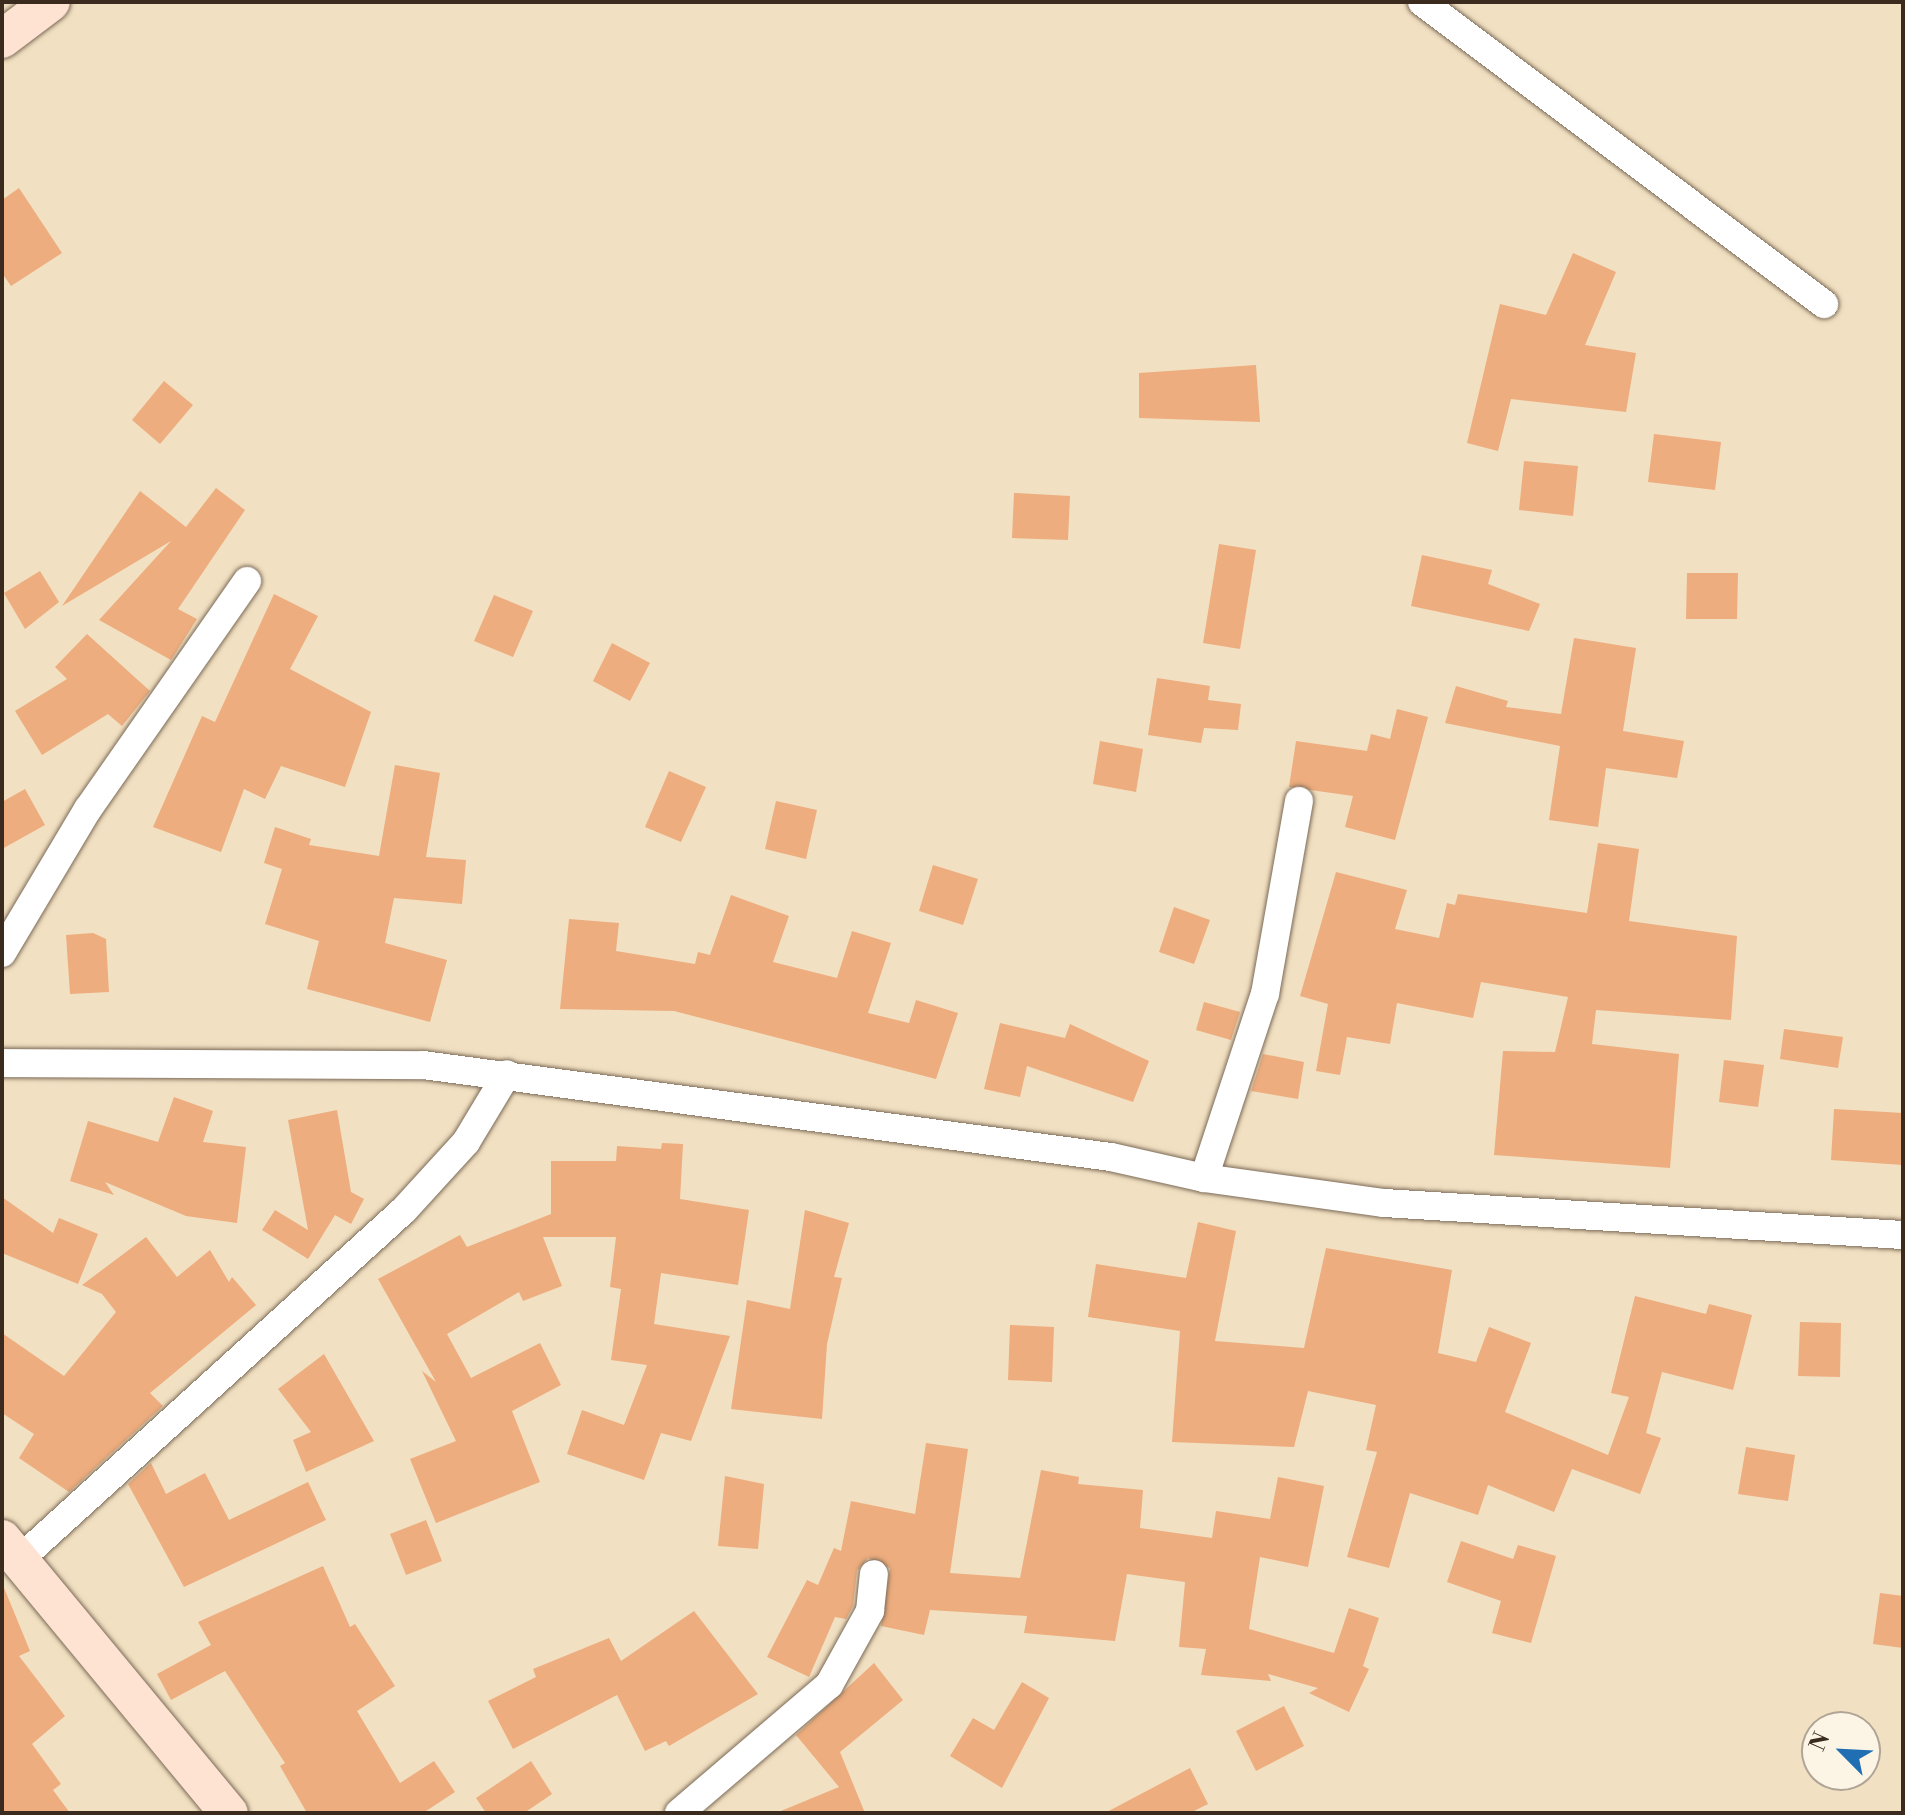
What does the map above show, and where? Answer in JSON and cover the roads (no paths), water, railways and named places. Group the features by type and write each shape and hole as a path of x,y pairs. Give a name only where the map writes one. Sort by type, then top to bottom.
{"main road":[{"path":"2,39 51,2"},
{"path":"11,1549 229,1813"}],"street":[{"path":"1422,2 1824,304"},
{"path":"2,953 88,809 247,581"},
{"path":"1204,1178 1265,994 1299,801"},
{"path":"2,1063 423,1065 1111,1157 1204,1178 1384,1203 1903,1235"},
{"path":"11,1549 404,1210 466,1142 507,1074"},
{"path":"679,1813 829,1685 870,1611 874,1574"}]}
